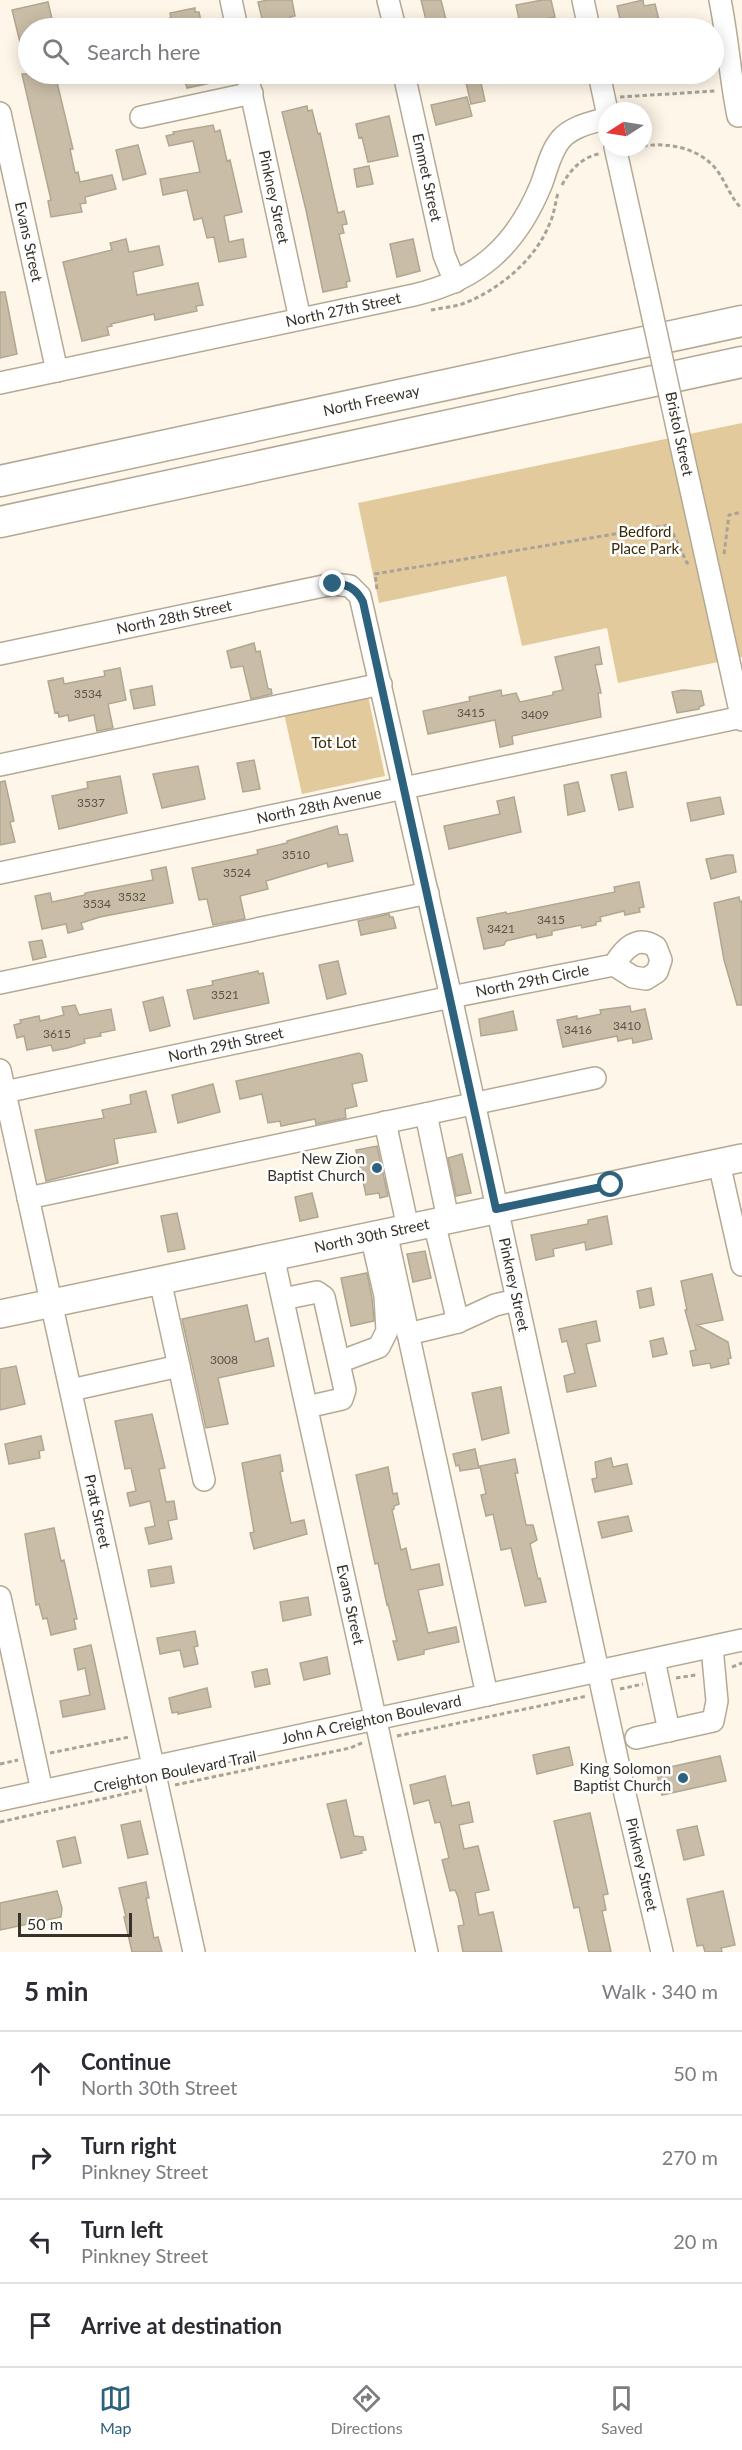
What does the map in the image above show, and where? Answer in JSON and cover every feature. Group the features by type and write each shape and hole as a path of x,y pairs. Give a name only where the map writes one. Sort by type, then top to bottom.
{"highway":[{"name":"North Freeway","path":"0,481 742,321"},
{"path":"0,522 742,362"}],"main road":[{"name":"North 30th Street","path":"0,1314 731,1160"}],"street":[{"path":"231,0 235,18"},
{"path":"388,0 392,18"},
{"path":"583,0 587,18"},
{"path":"720,0 724,18"},
{"path":"724,20 729,44 732,88 740,116"},
{"path":"141,117 246,84"},
{"name":"Pinkney Street","path":"249,84 300,319"},
{"name":"Emmet Street","path":"406,84 444,255 455,282"},
{"path":"601,84 604,102"},
{"name":"Evans Street","path":"0,113 57,371"},
{"name":"North 27th Street","path":"0,383 414,295 455,282 495,256 515,234 534,202 554,150 563,137 598,115"},
{"name":"Bristol Street","path":"617,156 742,718"},
{"name":"North 28th Street","path":"0,654 333,584 350,586"},
{"name":"Pinkney Street","path":"350,586 363,602 662,1952"},
{"path":"0,765 381,684"},
{"name":"North 28th Avenue","path":"0,873 742,718"},
{"path":"0,983 428,893"},
{"name":"North 29th Circle","path":"451,997 614,965"},
{"name":"North 29th Street","path":"2,1092 451,997"},
{"name":"Pratt Street","path":"0,1070 2,1092 71,1390 194,1952"},
{"path":"28,1198 595,1078"},
{"path":"426,1114 409,1227 408,1334 487,1695"},
{"path":"385,1122 409,1227 458,1322"},
{"path":"731,1160 742,1265"},
{"path":"339,1362 379,1347 387,1331 386,1296 409,1227"},
{"name":"Evans Street","path":"273,1256 427,1952"},
{"path":"160,1280 204,1480"},
{"path":"283,1299 317,1292 324,1297 339,1362 345,1389 342,1399 307,1407"},
{"path":"408,1334 458,1322 495,1305 516,1300"},
{"path":"71,1390 179,1366"},
{"path":"0,1597 42,1791"},
{"name":"John A Creighton Boulevard","path":"0,1800 42,1791 155,1777 378,1729 487,1695 742,1640"},
{"path":"636,1738 712,1721 717,1701 712,1647"},
{"path":"654,1660 669,1731"}],"path":[{"path":"652,102 732,88"},
{"path":"652,144 660,143 704,157 715,168 731,196 742,209"},
{"path":"720,555 724,554 729,515 742,513"},
{"path":"378,597 375,574 669,525 687,563 692,562"},
{"name":"Creighton Boulevard Trail","path":"0,1822 155,1777 268,1767 350,1748 364,1742 378,1729 603,1692 714,1671 742,1663"},
{"path":"0,1764 146,1734"}],"green space":[{"name":"Bedford Place Park","path":"742,423 742,657 618,683 607,628 522,646 506,576 379,603 358,503"},
{"name":"Tot Lot","path":"367,691 385,776 302,794 283,709"}],"building":[{"path":"292,0 295,16 262,18 258,2"},
{"path":"421,0 441,0 446,18 426,18"},
{"path":"551,0 555,17 519,18 516,5"},
{"path":"643,0 644,6 655,4 658,18 620,18 617,6"},
{"path":"48,2 52,18 18,18 18,34 12,10"},
{"path":"195,8 195,12 199,12 200,18 171,18 170,13"},
{"path":"24,84 57,84 73,149 70,149 75,173 78,172 80,182 112,175 116,189 85,197 86,203 80,204 82,212 51,217 48,201 51,200"},
{"path":"186,84 206,84 187,88"},
{"path":"466,84 481,84 485,101 471,104"},
{"path":"467,97 472,116 436,125 431,105"},
{"path":"307,106 308,111 312,110 318,134 320,133 338,213 344,211 347,224 342,225 344,233 339,234 350,281 346,282 347,287 323,292 282,112"},
{"path":"389,116 398,156 368,162 362,137 359,138 356,124"},
{"path":"213,125 215,132 220,130 227,161 230,160 242,212 224,216 229,242 243,239 246,257 219,262 214,237 207,238 202,218 194,220 187,190 163,195 160,179 200,172 193,141 169,146 166,136 174,134 173,132"},
{"path":"138,145 146,174 123,180 116,150"},
{"path":"369,166 373,184 357,187 354,169"},
{"path":"126,239 129,252 159,246 163,265 133,272 137,295 198,283 203,305 196,306 197,311 155,320 154,314 111,324 112,326 107,327 109,335 82,341 63,262 112,250 110,243"},
{"path":"413,239 420,271 397,277 390,244"},
{"path":"0,292 5,292 17,354 0,358"},
{"path":"254,643 256,652 260,651 268,689 271,689 272,694 251,699 243,666 231,668 227,651"},
{"path":"599,647 602,664 595,665 601,693 598,693 601,717 512,736 513,744 500,747 495,720 428,734 423,711 470,701 469,697 501,690 502,696 516,693 520,702 553,695 553,692 563,690 555,657"},
{"path":"120,668 126,700 108,704 113,728 97,731 94,715 69,721 68,715 59,717 58,712 55,713 48,681 63,678 64,684 105,676 104,671"},
{"path":"152,686 155,705 134,709 130,690"},
{"path":"701,691 704,705 699,709 677,713 672,692"},
{"path":"254,760 260,789 243,792 237,763"},
{"path":"198,766 205,799 162,808 153,774"},
{"path":"626,772 633,807 619,810 611,775"},
{"path":"120,776 127,813 59,829 52,796 88,788 87,782"},
{"path":"5,781 14,821 10,822 15,842 0,845 0,782"},
{"path":"578,782 585,811 568,815 564,785"},
{"path":"514,797 521,832 449,849 444,826 500,814 497,801"},
{"path":"720,797 724,814 691,821 687,803"},
{"path":"337,826 339,835 347,834 353,861 328,867 327,863 266,881 268,889 240,896 245,919 213,925 207,899 199,900 192,868 258,854 257,850 287,843 287,841"},
{"path":"733,855 736,872 711,879 706,859"},
{"path":"166,867 173,903 100,917 81,923 83,929 68,933 66,924 42,929 35,896 50,893 52,902 153,880 151,870"},
{"path":"639,882 644,907 639,908 640,912 625,915 624,911 600,917 601,921 596,922 596,925 582,928 581,925 552,931 552,935 537,938 536,934 484,949 477,918 615,892 614,887"},
{"path":"739,897 740,902 742,901 742,1005 737,1005 724,960 714,903"},
{"path":"389,914 393,917 396,928 361,935 358,921"},
{"path":"42,940 46,957 33,960 29,942"},
{"path":"338,961 346,994 327,999 319,965"},
{"path":"258,971 259,974 263,973 269,1003 194,1019 187,990 213,985 212,981"},
{"path":"163,997 170,1026 150,1031 143,1002"},
{"path":"75,1005 79,1015 111,1009 115,1030 100,1033 101,1036 84,1039 85,1043 53,1051 51,1045 27,1050 24,1036 17,1038 14,1025 21,1023 20,1020 39,1016 40,1021 64,1015 62,1007"},
{"path":"630,1006 631,1012 645,1009 652,1039 633,1043 632,1038 618,1041 617,1036 563,1047 557,1020 577,1016 577,1019 601,1014 600,1010"},
{"path":"513,1011 517,1030 481,1036 479,1019"},
{"path":"359,1053 362,1055 367,1081 352,1084 357,1106 345,1109 346,1118 316,1124 315,1119 281,1126 280,1121 268,1123 262,1094 240,1099 236,1081"},
{"path":"213,1084 220,1112 178,1123 172,1095"},
{"path":"146,1091 156,1132 114,1139 118,1163 46,1181 35,1130 104,1118 102,1110 131,1104 130,1095"},
{"path":"377,1146 388,1196 380,1198 379,1193 366,1195 356,1150"},
{"path":"462,1154 471,1193 456,1196 448,1158"},
{"path":"312,1193 318,1217 300,1221 295,1197"},
{"path":"177,1213 185,1249 168,1252 161,1216"},
{"path":"607,1216 612,1244 586,1250 585,1242 553,1249 554,1256 536,1260 531,1235 588,1224 588,1220"},
{"path":"425,1251 431,1278 413,1282 407,1254"},
{"path":"367,1273 374,1321 351,1326 341,1278"},
{"path":"712,1274 723,1320 697,1325 728,1342 731,1358 728,1359 729,1364 711,1368 710,1363 693,1366 690,1351 696,1350 685,1310 687,1310 681,1281"},
{"path":"651,1288 654,1305 640,1308 637,1291"},
{"path":"247,1305 255,1342 268,1338 274,1366 218,1378 228,1424 206,1428 182,1319"},
{"path":"596,1321 600,1341 586,1344 596,1386 567,1392 564,1376 575,1373 567,1341 562,1342 559,1329"},
{"path":"663,1338 667,1354 653,1357 650,1341"},
{"path":"16,1366 25,1404 0,1410 0,1369"},
{"path":"501,1387 509,1433 482,1440 472,1393"},
{"path":"152,1414 165,1468 159,1469 166,1502 174,1501 177,1519 168,1521 172,1539 149,1544 145,1528 155,1526 150,1501 130,1506 127,1493 136,1491 131,1468 125,1469 115,1421"},
{"path":"41,1436 44,1450 39,1451 40,1458 9,1464 5,1444"},
{"path":"475,1449 479,1468 460,1471 453,1454"},
{"path":"280,1455 283,1471 280,1472 291,1523 304,1520 307,1534 254,1549 250,1533 254,1532 242,1463"},
{"path":"611,1458 613,1467 627,1464 632,1484 595,1492 592,1479 597,1478 595,1462"},
{"path":"515,1459 518,1473 515,1473 526,1525 533,1525 537,1540 530,1544 546,1602 525,1606 511,1548 501,1550 493,1514 486,1516 481,1495 486,1494 480,1466"},
{"path":"388,1467 393,1494 397,1493 399,1504 392,1510 401,1550 406,1548 411,1570 439,1564 443,1585 418,1590 428,1633 456,1627 459,1642 424,1650 424,1654 398,1660 393,1641 397,1641 378,1563 375,1564 356,1475"},
{"path":"628,1516 632,1531 602,1538 598,1522"},
{"path":"54,1528 61,1561 64,1560 77,1619 74,1619 76,1629 51,1635 47,1618 43,1619 39,1604 36,1605 25,1534"},
{"path":"171,1566 174,1583 151,1587 148,1570"},
{"path":"308,1597 311,1615 283,1621 280,1602"},
{"path":"195,1631 198,1646 194,1647 198,1664 184,1667 180,1650 160,1654 157,1638"},
{"path":"91,1645 105,1709 63,1717 60,1701 90,1695 85,1668 78,1670 74,1649"},
{"path":"327,1657 330,1674 304,1680 300,1663"},
{"path":"267,1669 270,1684 255,1687 252,1672"},
{"path":"207,1688 211,1707 178,1714 178,1712 172,1713 169,1698"},
{"path":"569,1747 573,1765 537,1774 533,1755"},
{"path":"720,1756 726,1781 662,1795 656,1770"},
{"path":"445,1776 452,1806 469,1802 473,1822 459,1825 464,1849 478,1846 489,1890 475,1893 479,1915 493,1912 502,1952 463,1952 458,1926 464,1925 458,1897 455,1890 450,1891 442,1860 449,1858 440,1822 435,1823 429,1800 414,1804 410,1785"},
{"path":"346,1800 354,1836 363,1837 366,1850 341,1858 327,1804"},
{"path":"590,1813 608,1894 603,1895 606,1910 602,1911 611,1952 589,1952 579,1907 574,1908 554,1821"},
{"path":"140,1821 148,1854 128,1858 121,1825"},
{"path":"697,1826 704,1855 684,1860 677,1830"},
{"path":"75,1837 81,1863 63,1867 57,1841"},
{"path":"146,1882 149,1898 146,1898 154,1938 158,1937 162,1952 132,1952 124,1917 126,1917 119,1888"},
{"path":"57,1891 62,1908 61,1917 0,1930 0,1903"},
{"path":"723,1891 735,1945 721,1948 722,1952 705,1952 703,1945 697,1946 687,1899"}],"place":[{"name":"New Zion Baptist Church","path":"377,1168"},
{"name":"King Solomon Baptist Church","path":"683,1778"}],"route":[{"path":"333,584 350,586 363,602 496,1209 611,1185"}]}
